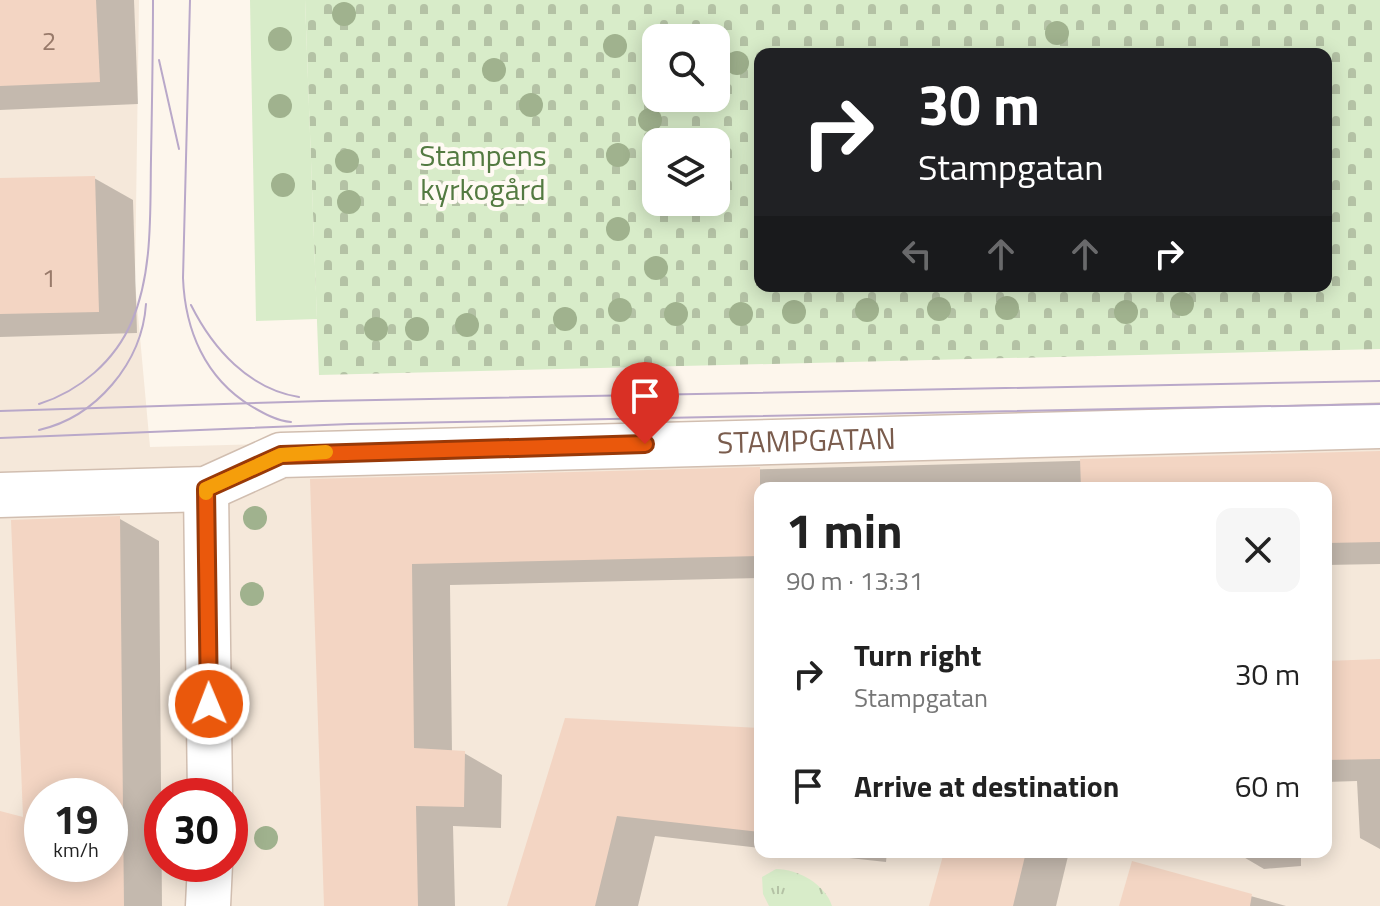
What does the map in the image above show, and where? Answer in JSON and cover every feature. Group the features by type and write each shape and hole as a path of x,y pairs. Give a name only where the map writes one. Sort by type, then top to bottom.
{"street":[{"name":"STAMPGATAN","path":"0,495 206,489 281,455 1380,426"},
{"path":"206,489 210,778"},
{"path":"208,906 209,882"}],"shaded area":[{"path":"0,0 139,0 135,282 150,447 1380,414 1380,906 0,906"}],"green space":[{"path":"250,0 305,0 317,319 256,321"},
{"name":"Stampens kyrkogård","path":"305,0 1380,0 1380,349 319,375"},
{"path":"776,869 810,879 823,891 832,906 769,906 763,894 762,877"}],"building":[{"path":"0,0 96,0 100,82 0,86"},
{"path":"95,176 99,312 0,314 0,178"},
{"path":"1380,451 1380,542 1332,543 1332,482 1081,482 1080,459"},
{"path":"760,467 760,482 754,482 754,556 412,564 414,748 465,751 464,807 416,806 418,906 324,906 310,479"},
{"path":"120,516 123,778 24,778 24,882 124,882 124,906 0,906 0,811 23,817 11,520"},
{"path":"1380,659 1380,759 1332,760 1332,661"},
{"path":"565,718 754,728 754,831 617,816 595,906 507,906"},
{"path":"942,858 1025,858 1013,906 929,906"},
{"path":"1132,861 1252,894 1250,906 1119,906"}],"tram line":[{"path":"39,404 82,383 106,361 125,336 139,302 147,262 150,220 153,0"},
{"path":"190,0 183,278 188,316 200,351 221,382 251,406 291,422"},
{"path":"159,60 179,149"},
{"path":"39,430 79,413 112,384 136,347 146,304"},
{"path":"191,305 210,337 234,364 264,385 299,397"},
{"path":"0,411 322,401 1380,381"},
{"path":"0,438 350,424 1380,404"}],"slow traffic":[{"path":"206,493 206,489 281,455 326,452"}],"route":[{"path":"209,704 206,489 281,455 645,444"}]}
